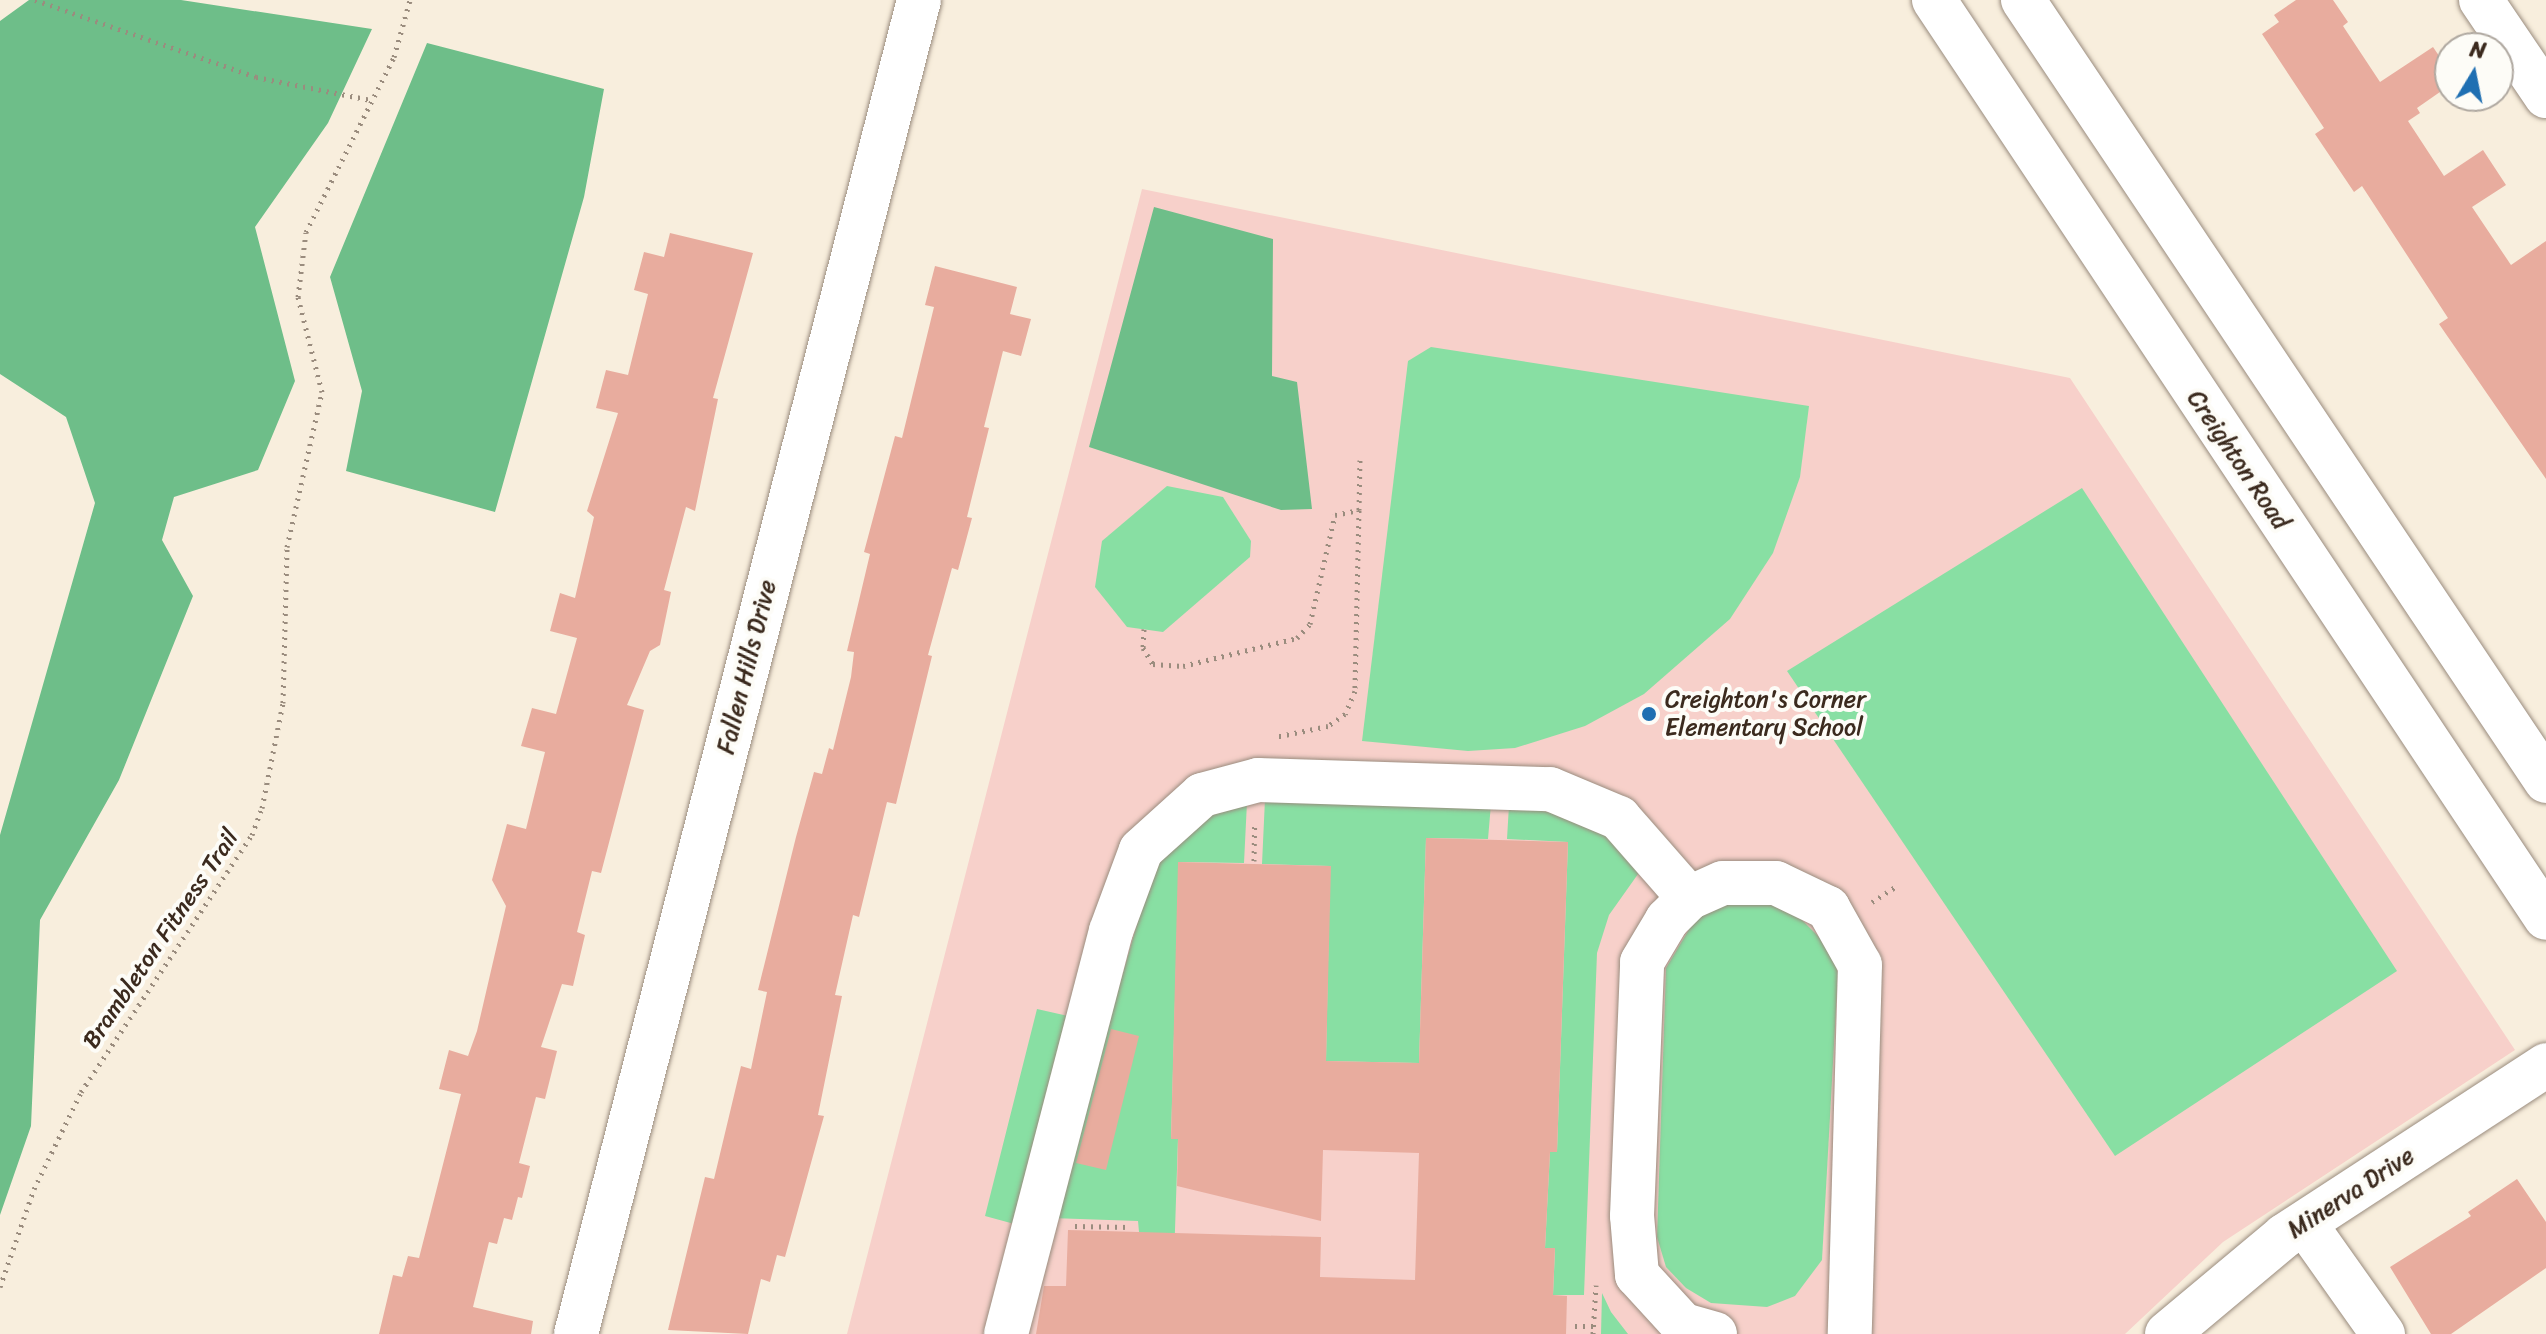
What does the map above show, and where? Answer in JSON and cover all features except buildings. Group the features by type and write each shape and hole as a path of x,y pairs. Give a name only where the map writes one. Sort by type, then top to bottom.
{"street":[{"name":"Fallen Hills Drive","path":"576,1334 919,0"},
{"name":"Creighton Road","path":"1934,0 2546,918"},
{"path":"2023,0 2546,781"},
{"path":"2481,0 2546,96"},
{"path":"1006,1334 1111,931 1141,850 1202,795 1258,780 1550,789 1619,818 1689,898"},
{"path":"1715,1334 1683,1325 1637,1275 1632,1216 1642,962 1667,920 1689,898 1723,883 1776,883 1828,908 1860,965 1850,1334"},
{"name":"Minerva Drive","path":"2167,1334 2180,1318 2305,1224 2546,1065"},
{"path":"2305,1224 2383,1334"}],"path":[{"path":"35,0 256,77 371,100"},
{"name":"Brambleton Fitness Trail","path":"0,1287 34,1189 81,1092 252,835 262,808 283,703 287,547 322,392 298,297 306,232 394,57 410,0"},
{"path":"1254,861 1258,761 1276,735 1328,726 1345,714 1355,691 1360,460"},
{"path":"1144,629 1143,648 1153,664 1183,666 1297,638 1310,624 1335,515 1359,510"},
{"path":"1867,905 1895,887"},
{"path":"1061,1226 1129,1227"},
{"path":"1593,1334 1597,1273"},
{"path":"1575,1326 1593,1326"}],"shaded area":[{"name":"Creighton's Corner Elementary School","path":"1142,189 2070,378 2515,1050 2223,1242 2125,1334 847,1334"}],"green space":[{"path":"29,0 181,0 372,29 328,123 255,227 295,381 258,470 174,497 162,540 193,596 119,780 40,920 31,1126 0,1215 0,835 95,503 66,417 0,374 0,21"},
{"path":"427,43 604,89 584,197 495,512 346,471 362,391 330,277"},
{"path":"1154,207 1273,239 1272,376 1297,382 1312,509 1281,510 1089,447"},
{"path":"1431,347 1809,406 1800,477 1773,553 1730,619 1644,694 1585,726 1515,748 1468,751 1362,741 1408,361"},
{"path":"1167,486 1223,497 1251,541 1250,557 1163,632 1127,627 1095,587 1102,541"},
{"path":"2082,488 2397,971 2115,1156 1787,671"},
{"path":"1265,799 1491,804 1488,839 1426,838 1419,1063 1326,1061 1330,866 1262,864"},
{"path":"1247,802 1244,863 1179,862 1171,1138 1178,1139 1174,1260 1139,1232 1138,1221 1051,1218 1048,1233 985,1216 1037,1009 1108,1025 1155,862 1178,837 1222,808"},
{"path":"1509,805 1589,819 1643,867 1609,915 1597,953 1584,1295 1553,1295 1555,1249 1545,1248 1550,1152 1557,1152 1568,842 1507,839"},
{"path":"1721,905 1771,905 1795,913 1830,948 1838,973 1822,1260 1795,1296 1767,1307 1711,1303 1686,1288 1666,1267 1657,1237 1666,968 1697,916"},
{"path":"1602,1293 1611,1312 1628,1334 1601,1334"}],"place":[{"name":"Creighton's Corner Elementary School","path":"1649,714"}]}
